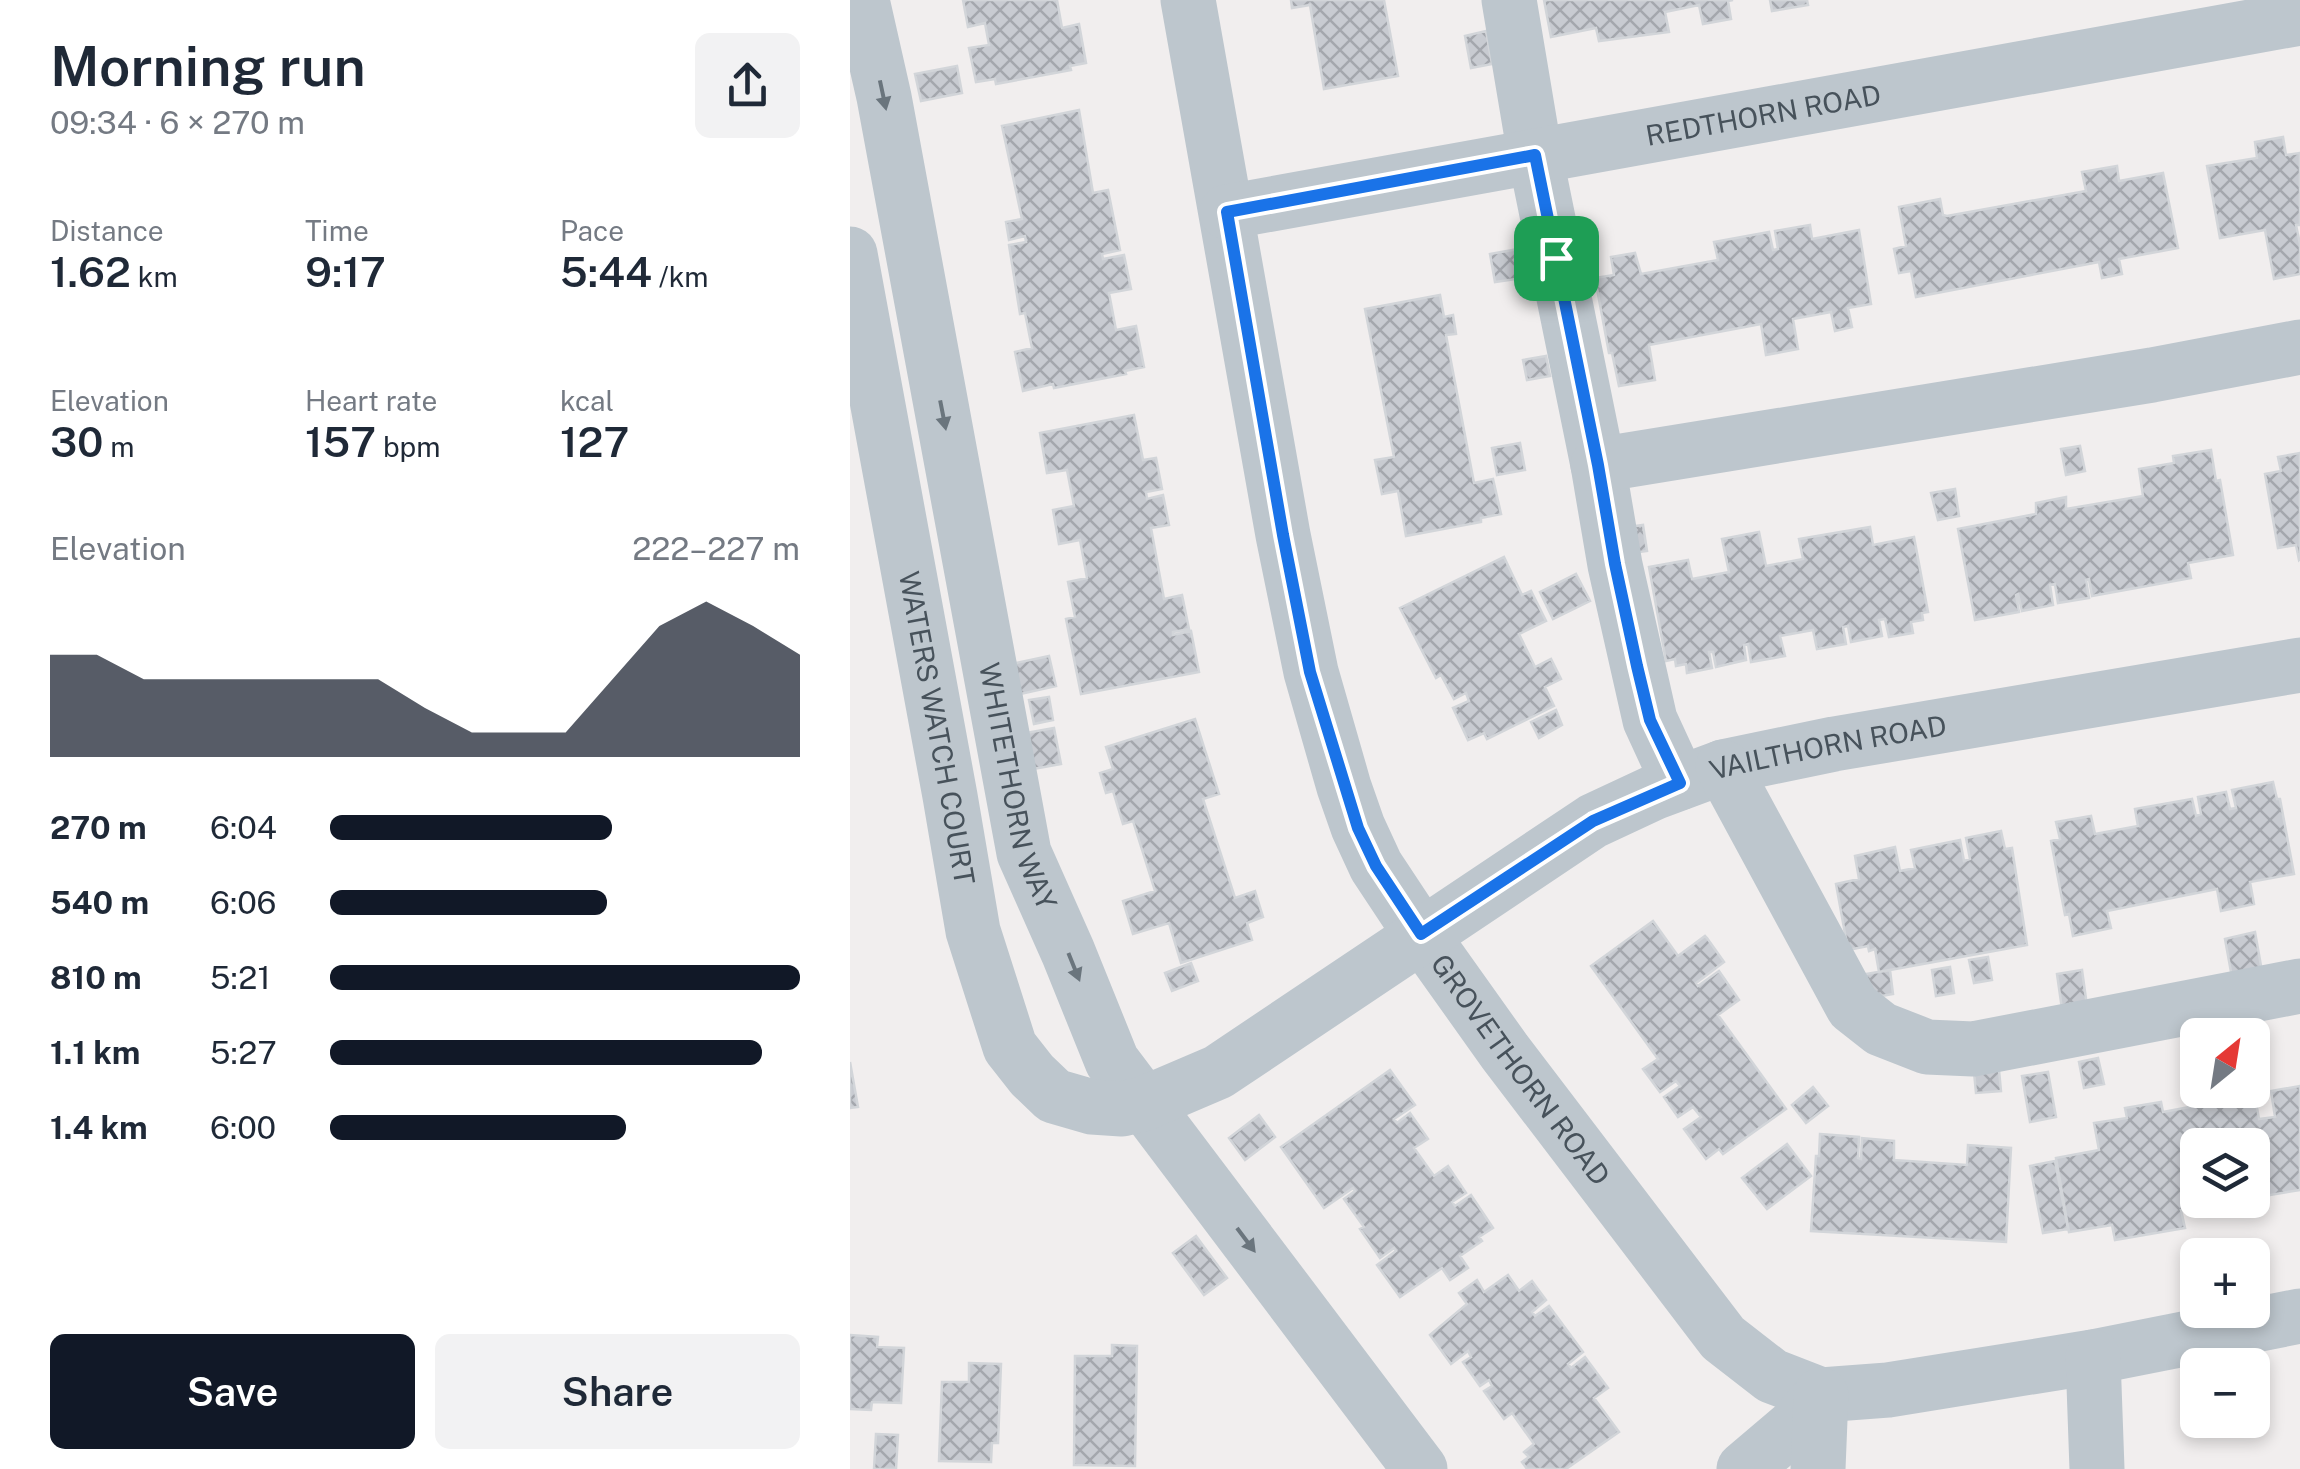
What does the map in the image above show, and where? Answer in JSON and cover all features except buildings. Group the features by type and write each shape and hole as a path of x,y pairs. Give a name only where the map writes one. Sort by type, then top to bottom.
{"street":[{"name":"WHITETHORN WAY","path":"862,0 1024,853 1112,1060 1420,1469"},
{"name":"GROVETHORN ROAD","path":"1188,0 1310,672 1358,828 1376,866 1421,934 1527,1082 1722,1338 1772,1376 1821,1394 1888,1390 2093,1357 2300,1316"},
{"path":"1509,0 1535,155 1615,564 1650,720 1701,775 1853,1007 1881,1029 1927,1047 1973,1049 2300,986"},
{"name":"REDTHORN ROAD","path":"1227,212 2300,18"},
{"name":"WATERS WATCH COURT","path":"850,254 973,931 1010,1048 1054,1096 1092,1107 1122,1109 1144,1104"},
{"path":"1598,465 2300,347"},
{"name":"VAILTHORN ROAD","path":"1144,1104 1218,1072 1593,821 1701,775 1834,744 2300,665"},
{"path":"2093,1357 2097,1469"},
{"path":"1744,1469 1797,1424 1821,1394"},
{"path":"1818,1469 1821,1394"}],"route":[{"path":"1535,155 1556,258 1637,666 1650,720 1680,783 1593,821 1421,934 1376,866 1358,828 1310,672 1227,212 1535,155"}]}
